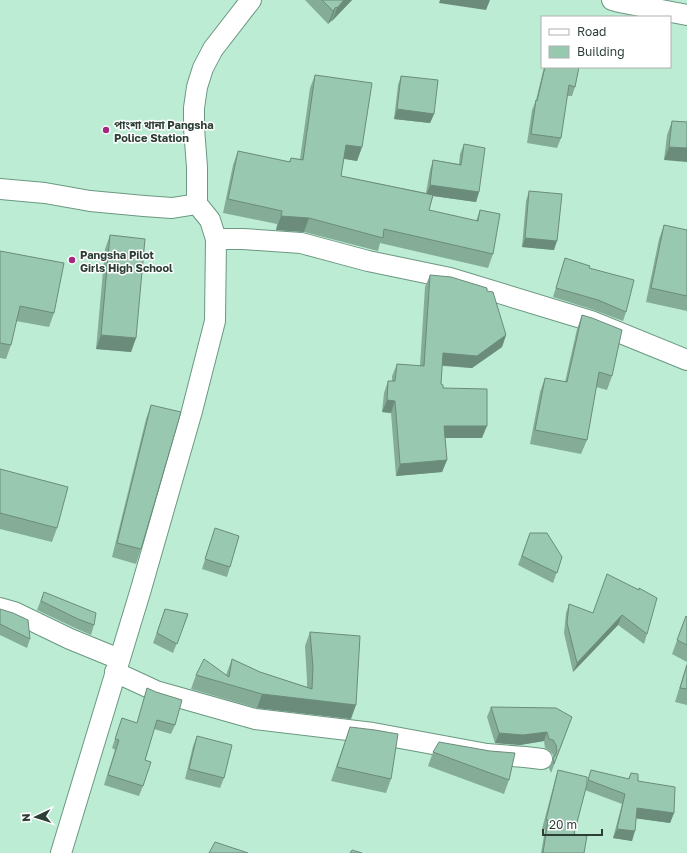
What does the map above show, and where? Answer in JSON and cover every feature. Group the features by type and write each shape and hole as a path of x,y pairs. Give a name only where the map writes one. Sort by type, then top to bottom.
{"street":[{"path":"61,853 192,411 215,321 216,239 210,220 197,204 194,108 197,88 203,68 213,49 251,0"},
{"path":"612,0 687,15"},
{"path":"0,189 45,193 90,201 144,206 172,208 197,204"},
{"path":"216,239 244,238 301,243 368,261 450,278 591,321 687,360"},
{"path":"0,608 14,612 70,639 117,666 156,691 255,719 372,733 487,754 525,756 542,759"}],"building":[{"path":"322,0 344,0 333,11"},
{"path":"545,68 579,68 575,87 569,85 561,138 531,134 536,100 537,101"},
{"path":"315,75 372,83 362,147 346,145 341,176 433,195 429,210 478,221 480,210 500,214 493,254 384,229 383,238 309,218 281,216 282,211 228,199 238,151 290,162 291,158 303,160"},
{"path":"401,76 438,80 434,114 397,109"},
{"path":"672,121 687,122 687,148 669,147"},
{"path":"464,144 485,148 479,192 430,185 433,160 461,165"},
{"path":"529,191 562,194 557,241 525,238"},
{"path":"664,225 687,230 687,296 651,288"},
{"path":"110,235 145,239 136,338 101,335"},
{"path":"0,251 64,263 54,313 20,306 11,345 0,343"},
{"path":"565,258 590,266 589,268 634,280 626,312 598,300 556,288"},
{"path":"430,275 451,277 487,288 487,291 493,292 506,335 477,356 443,353 441,384 443,385 443,388 487,389 487,426 444,426 447,460 400,464 395,401 387,400 388,381 395,381 397,364 424,366"},
{"path":"582,315 622,330 612,376 599,372 587,440 535,430 545,378 567,382"},
{"path":"151,405 181,412 141,549 117,543"},
{"path":"0,469 68,487 57,528 0,513"},
{"path":"215,528 239,536 230,567 205,559"},
{"path":"530,533 547,533 562,557 557,573 522,556"},
{"path":"607,574 639,590 639,588 657,598 647,634 622,615 577,663 567,623 569,604 593,613"},
{"path":"44,592 96,613 94,625 41,601"},
{"path":"0,609 28,620 30,639 0,624"},
{"path":"165,609 188,614 177,644 157,633"},
{"path":"686,616 687,617 687,645 677,640"},
{"path":"310,632 360,636 356,705 262,694 196,675 204,659 229,677 232,659 260,672 312,689 313,667"},
{"path":"687,665 687,689 680,688"},
{"path":"147,688 182,700 175,725 157,720 145,760 151,762 143,786 108,775 119,740 115,739 122,718 137,723"},
{"path":"491,707 556,708 572,717 554,764 553,758 557,751 556,745 553,740 549,739 547,732 523,735 499,733"},
{"path":"350,727 398,734 391,779 337,767"},
{"path":"197,736 232,745 224,778 189,769"},
{"path":"439,742 490,751 515,753 509,780 433,752"},
{"path":"558,770 587,777 587,784 574,834 587,836 584,853 543,853 548,820 546,820"},
{"path":"591,770 629,779 631,773 638,774 638,781 675,787 674,813 637,808 635,831 617,829 625,794 588,780"},
{"path":"215,842 248,853 209,853"},
{"path":"352,850 362,853 350,853"}],"place":[{"name":"পাংশা থানা Pangsha Police Station","path":"106,130"},
{"name":"Pangsha Pilot Girls High School","path":"72,260"}]}
